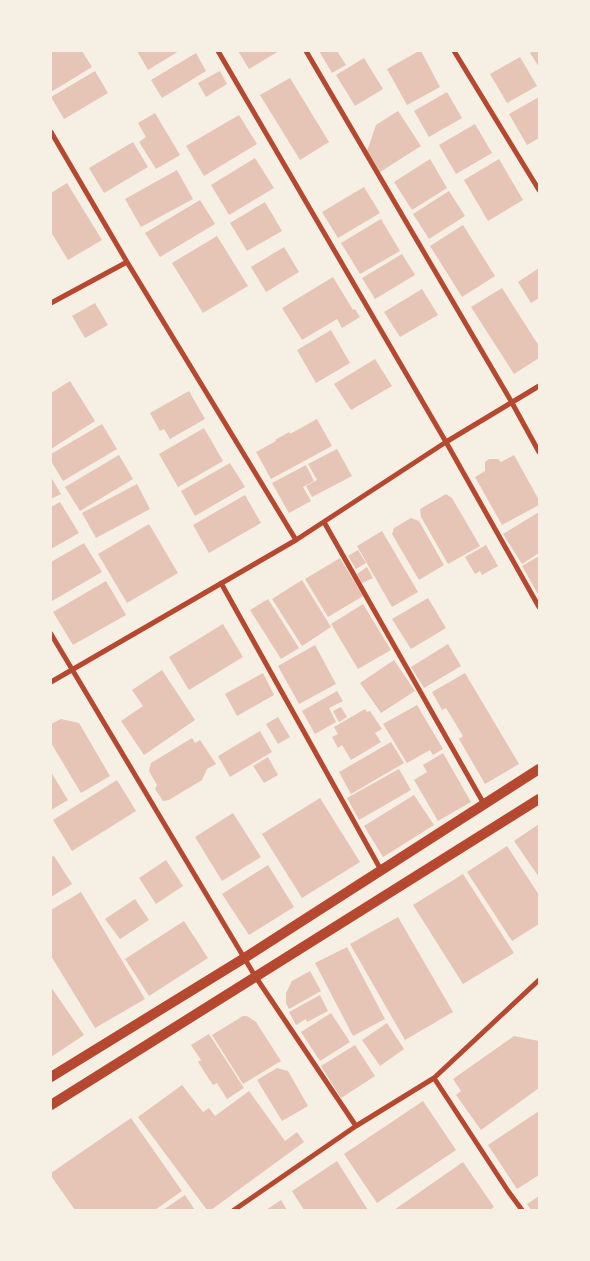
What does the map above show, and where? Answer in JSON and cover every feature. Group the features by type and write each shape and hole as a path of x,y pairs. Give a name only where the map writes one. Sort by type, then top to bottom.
{"main road":[{"path":"51,1077 246,957 539,769"},
{"path":"51,1105 539,799"}],"street":[{"path":"218,51 446,442 539,607"},
{"path":"306,51 539,452"},
{"path":"454,51 539,190"},
{"path":"51,132 127,262 296,540"},
{"path":"51,304 127,262"},
{"path":"51,682 296,540 446,442 511,401 539,386"},
{"path":"324,522 484,804"},
{"path":"221,583 380,870"},
{"path":"51,634 246,957 255,976 356,1126"},
{"path":"234,1210 356,1126 434,1078 539,980"},
{"path":"434,1078 522,1210"}],"building":[{"path":"51,51 82,51 92,67 51,92"},
{"path":"137,51 179,51 148,70"},
{"path":"238,51 279,51 249,69"},
{"path":"319,51 337,51 346,65 332,73"},
{"path":"421,51 440,87 407,105 387,69"},
{"path":"539,51 539,67 530,53"},
{"path":"196,53 206,71 162,98 151,80"},
{"path":"520,57 537,86 507,103 490,74"},
{"path":"364,58 383,89 355,106 336,75"},
{"path":"95,71 108,93 64,119 51,97"},
{"path":"220,71 227,84 206,97 198,83"},
{"path":"290,78 329,142 300,160 260,95"},
{"path":"447,92 462,118 429,137 414,111"},
{"path":"539,97 539,138 527,145 509,114"},
{"path":"398,111 421,146 380,172 367,151 376,125"},
{"path":"155,113 180,155 156,169 139,142 146,137 138,123"},
{"path":"239,115 257,144 204,176 186,146"},
{"path":"475,124 492,153 456,174 439,145"},
{"path":"133,142 148,167 104,193 89,168"},
{"path":"255,158 274,188 229,215 211,185"},
{"path":"430,159 447,188 412,210 394,182"},
{"path":"499,159 523,200 488,221 464,180"},
{"path":"177,170 193,199 141,227 125,199"},
{"path":"67,183 102,240 68,260 51,232 51,193"},
{"path":"364,187 380,213 338,238 322,212"},
{"path":"449,191 465,216 429,239 413,214"},
{"path":"200,200 215,224 160,257 145,233"},
{"path":"265,202 282,231 247,251 230,223"},
{"path":"381,219 400,251 360,274 341,243"},
{"path":"463,225 495,276 462,297 430,246"},
{"path":"217,236 248,286 203,313 172,263"},
{"path":"284,247 299,272 266,292 251,267"},
{"path":"402,254 415,275 375,299 362,278"},
{"path":"539,268 539,298 531,303 518,282"},
{"path":"333,277 353,310 355,309 360,317 342,328 337,319 302,340 282,308"},
{"path":"502,288 539,346 539,358 514,374 471,307"},
{"path":"422,289 438,315 400,337 384,312"},
{"path":"95,303 108,325 85,338 72,316"},
{"path":"331,330 350,363 316,383 297,350"},
{"path":"375,359 392,386 351,410 334,384"},
{"path":"70,381 95,421 51,449 51,393"},
{"path":"189,391 205,419 170,439 164,429 160,431 150,413"},
{"path":"317,419 332,446 271,479 256,452 289,432 290,434"},
{"path":"102,424 117,449 63,481 51,461 51,454"},
{"path":"204,428 223,461 178,487 159,454"},
{"path":"337,449 352,476 312,497 306,486 317,480 308,464"},
{"path":"119,455 133,479 80,511 65,487"},
{"path":"514,455 539,500 539,505 502,525 475,477 485,471 485,462 489,459 498,459 501,462"},
{"path":"230,463 245,487 195,516 181,491"},
{"path":"306,465 314,481 303,487 311,501 289,513 272,483"},
{"path":"51,477 61,494 51,499"},
{"path":"137,484 150,509 96,538 82,513"},
{"path":"446,494 452,498 480,546 448,564 421,517 420,509"},
{"path":"245,495 261,523 209,553 193,525"},
{"path":"60,502 79,533 51,549 51,507"},
{"path":"539,512 539,553 522,564 503,534"},
{"path":"411,518 419,521 444,565 419,580 392,534 394,528"},
{"path":"149,524 178,573 127,603 98,554"},
{"path":"382,531 418,592 392,607 357,546"},
{"path":"84,543 102,572 52,601 51,562"},
{"path":"486,545 498,566 482,575 480,571 475,574 465,557"},
{"path":"358,550 366,563 356,569 348,556"},
{"path":"539,556 539,596 522,566"},
{"path":"340,558 363,596 328,617 305,579"},
{"path":"367,567 373,578 362,583 357,574"},
{"path":"302,580 331,627 302,646 272,599"},
{"path":"106,581 126,615 73,645 53,612"},
{"path":"428,598 446,628 411,649 392,619"},
{"path":"268,599 299,648 281,659 250,610"},
{"path":"363,604 391,650 358,669 331,624"},
{"path":"223,624 243,657 189,690 169,657"},
{"path":"448,644 461,666 424,688 411,667"},
{"path":"315,645 336,684 299,704 278,666"},
{"path":"394,660 415,691 381,713 360,683"},
{"path":"162,670 195,720 144,755 121,721 143,706 132,690"},
{"path":"263,673 274,695 237,716 225,694"},
{"path":"465,673 519,764 485,784 459,739 463,736 446,708 442,710 432,692"},
{"path":"337,691 343,701 329,708 336,722 315,734 302,711"},
{"path":"417,705 443,749 433,755 430,750 407,763 383,724"},
{"path":"341,707 347,717 339,722 333,711"},
{"path":"365,709 367,712 370,711 382,729 375,733 381,742 351,760 342,745 338,748 332,737 338,734 334,727"},
{"path":"278,717 290,737 278,744 266,724"},
{"path":"61,719 79,723 110,776 81,793 51,743 51,724"},
{"path":"260,731 272,752 230,777 218,756"},
{"path":"192,738 195,743 200,740 216,764 207,769 202,780 169,800 163,801 155,789 157,785 149,771 151,763"},
{"path":"391,742 404,763 351,794 339,772"},
{"path":"443,753 471,802 438,821 414,780 427,772 423,765"},
{"path":"268,757 278,775 264,783 253,766"},
{"path":"399,769 411,790 359,820 347,798"},
{"path":"51,772 68,800 51,810"},
{"path":"117,780 136,811 72,851 53,820"},
{"path":"414,795 434,825 383,857 364,826"},
{"path":"320,798 360,862 302,898 262,834"},
{"path":"233,813 261,857 222,881 195,837"},
{"path":"539,824 539,877 514,841"},
{"path":"507,846 539,895 539,924 512,941 467,872"},
{"path":"54,856 72,884 51,897 51,857"},
{"path":"166,860 183,886 156,904 139,878"},
{"path":"268,865 294,907 249,935 222,894"},
{"path":"463,874 514,953 463,984 413,905"},
{"path":"81,892 145,999 95,1028 51,956 51,910"},
{"path":"135,899 149,920 120,939 105,919"},
{"path":"398,917 453,1012 405,1040 350,944"},
{"path":"184,921 208,958 149,996 125,959"},
{"path":"347,947 385,1019 353,1036 315,963"},
{"path":"310,971 321,991 289,1009 286,1003 286,993 292,981"},
{"path":"51,987 84,1035 51,1057"},
{"path":"320,995 328,1011 307,1022 306,1019 296,1025 289,1012"},
{"path":"331,1013 350,1042 320,1061 301,1032"},
{"path":"243,1016 247,1016 256,1022 281,1061 243,1084 212,1035"},
{"path":"387,1023 404,1049 380,1066 362,1040"},
{"path":"209,1034 244,1088 227,1099 217,1083 213,1085 198,1062 201,1060 191,1045"},
{"path":"514,1036 539,1041 539,1088 481,1130 456,1095 461,1091 453,1079"},
{"path":"355,1045 375,1076 341,1098 321,1066"},
{"path":"277,1068 288,1071 308,1106 282,1121 257,1080"},
{"path":"182,1085 203,1112 209,1108 215,1116 249,1091 285,1141 297,1132 304,1142 211,1210 207,1210 138,1117"},
{"path":"423,1101 456,1150 377,1203 344,1154"},
{"path":"539,1111 539,1175 517,1189 488,1145"},
{"path":"131,1118 182,1191 155,1210 75,1210 51,1176 51,1173"},
{"path":"337,1161 368,1210 304,1210 292,1191"},
{"path":"463,1162 494,1207 490,1210 394,1210"},
{"path":"185,1195 195,1210 163,1210"},
{"path":"539,1196 539,1210 531,1210 527,1204"},
{"path":"281,1200 287,1210 266,1210"}]}
